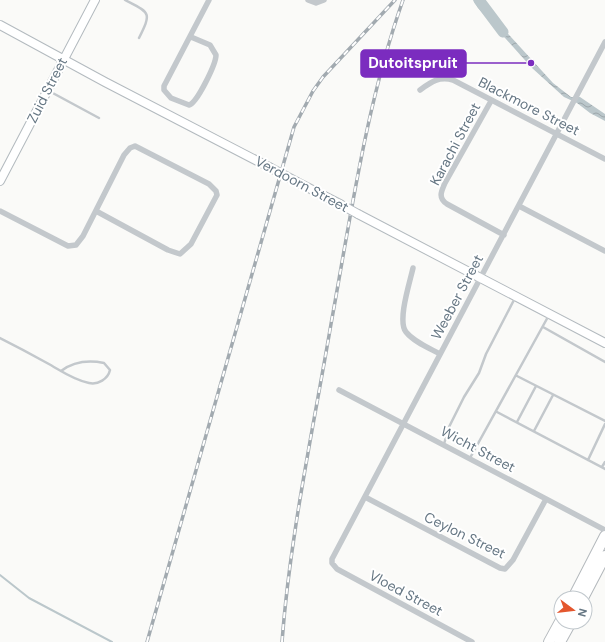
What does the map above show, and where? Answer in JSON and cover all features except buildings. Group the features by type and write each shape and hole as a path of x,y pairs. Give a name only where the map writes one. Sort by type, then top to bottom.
{"highway":[{"path":"576,590 605,536"},
{"path":"587,590 605,556"},
{"path":"550,642 556,630"},
{"path":"560,642 567,630"}],"street":[{"name":"Zuid Street","path":"0,181 95,0"},
{"path":"191,37 210,45 216,55 215,62 197,98 189,105 168,95 164,86 191,37 209,0"},
{"path":"308,0 316,3 324,0"},
{"name":"Verdoorn Street","path":"0,25 605,343"},
{"name":"Weeber Street","path":"332,563 334,555 605,42"},
{"name":"Blackmore Street","path":"420,90 437,79 448,79 605,159"},
{"name":"Karachi Street","path":"491,101 444,186 441,198 447,204 504,235"},
{"path":"0,211 70,247 80,242 124,155 130,148 135,146 210,184 216,191 217,196 191,244 180,254 168,250 96,211"},
{"path":"519,206 605,252"},
{"path":"413,268 402,325 407,334 440,354"},
{"name":"Wicht Street","path":"339,390 605,530"},
{"name":"Ceylon Street","path":"365,497 503,568 508,567 546,499"},
{"name":"Vloed Street","path":"332,563 338,570 472,642"}],"lane":[{"path":"125,0 143,10 148,16 148,21 139,38"},
{"path":"47,90 100,118"},
{"path":"444,444 449,427 464,397 479,373 486,354 516,296"},
{"path":"470,458 517,376 550,313"},
{"path":"543,327 605,362"},
{"path":"0,338 61,371 81,381 95,383 106,377 110,370 104,363 92,362 71,364 61,371"},
{"path":"517,376 605,421"},
{"path":"517,422 536,386"},
{"path":"534,431 553,395"},
{"path":"497,412 603,468 605,462"},
{"path":"588,460 605,424"}],"water":[{"path":"473,0 477,0 553,83 571,97 580,97 605,114 605,121 590,113 577,103 564,97 532,68 478,8"}],"waterway":[{"path":"479,0 503,32"},
{"path":"0,575 29,598 112,642"}],"railway":[{"path":"147,642 294,127 313,91 323,77 395,0"},
{"path":"282,642 290,562 296,522 353,201 369,120 390,40 403,0"}],"place":[{"name":"Dutoitspruit","path":"531,63"}]}
